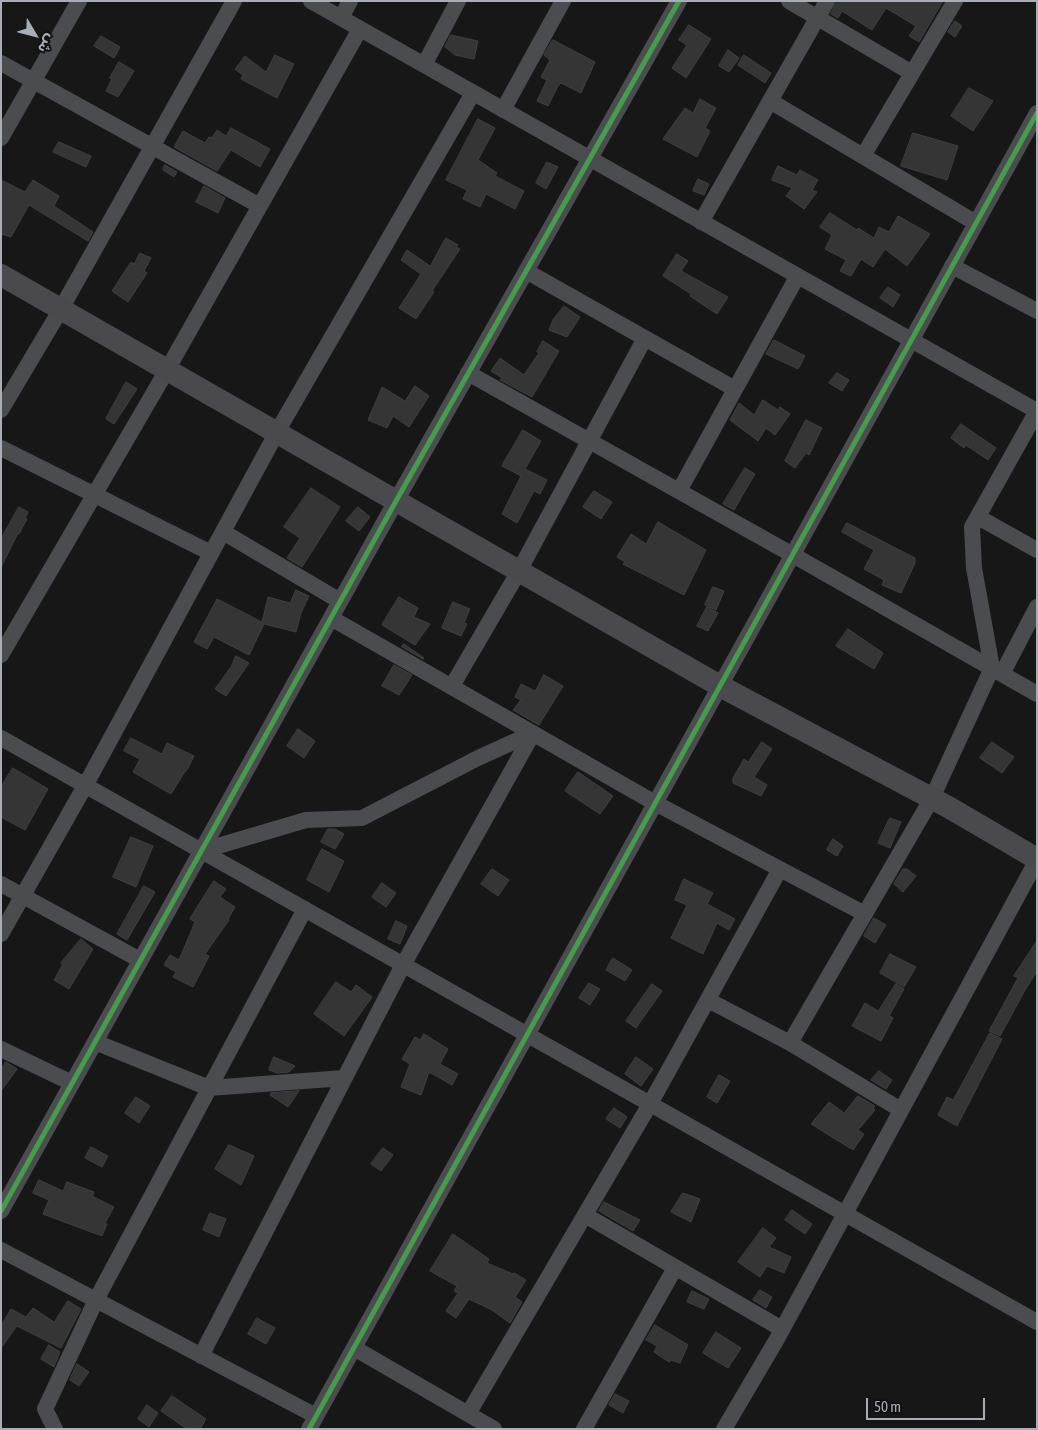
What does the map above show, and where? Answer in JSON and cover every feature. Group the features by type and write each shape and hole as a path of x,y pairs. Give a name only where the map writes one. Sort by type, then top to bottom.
{"street":[{"path":"1,138 79,1"},
{"path":"1,410 61,309 234,1"},
{"path":"311,1 1037,411 972,527 974,568 997,671"},
{"path":"341,18 350,1"},
{"path":"424,65 458,1"},
{"path":"503,110 563,1"},
{"path":"1,1211 340,601 678,1"},
{"path":"789,1 912,73"},
{"path":"701,222 827,1"},
{"path":"863,156 954,1"},
{"path":"1,655 167,370 360,29"},
{"path":"1,63 260,206"},
{"path":"1,934 85,786 277,432 473,93"},
{"path":"770,101 976,223"},
{"path":"1,1250 201,1356 313,1423 1037,113"},
{"path":"952,266 1037,311"},
{"path":"526,271 735,389"},
{"path":"1,275 720,686 932,798 1037,860 782,1329 724,1429"},
{"path":"679,491 797,277"},
{"path":"452,686 519,571 645,338"},
{"path":"468,373 1037,694"},
{"path":"1,448 211,553"},
{"path":"978,517 1037,550"},
{"path":"223,532 340,601"},
{"path":"790,1043 932,798 997,671 1037,607"},
{"path":"331,618 655,803 865,914"},
{"path":"201,851 306,820 362,818 478,758 533,733"},
{"path":"201,1356 403,965 533,733"},
{"path":"1,738 1037,1322"},
{"path":"468,1414 650,1104 780,869"},
{"path":"1,884 140,960"},
{"path":"55,1429 45,1409 96,1300 305,909"},
{"path":"708,1000 790,1043 901,1110"},
{"path":"95,1042 209,1088 344,1078"},
{"path":"1,1049 72,1083"},
{"path":"584,1216 782,1329"},
{"path":"584,1429 674,1268"},
{"path":"354,1348 494,1429"}],"building":[{"path":"837,1 943,1 919,42 909,36 916,26 886,8 872,30 842,11 838,18 831,14"},
{"path":"955,21 962,26 955,37 948,32"},
{"path":"689,25 711,39 686,78 672,68 687,45 679,40"},
{"path":"451,35 478,41 474,59 455,55 445,47"},
{"path":"101,36 120,47 114,58 94,46"},
{"path":"553,40 595,62 581,93 561,83 548,106 537,101 547,80 541,77 550,60 544,55"},
{"path":"728,50 739,58 729,72 719,66"},
{"path":"275,55 294,64 277,98 241,79 243,75 235,69 245,56 266,72"},
{"path":"744,55 771,73 765,83 738,65"},
{"path":"119,62 134,71 118,97 106,91 112,79 110,78"},
{"path":"969,88 993,101 973,131 951,116"},
{"path":"700,99 716,108 705,128 710,131 697,157 663,139 685,108 693,113"},
{"path":"478,119 495,128 478,160 497,173 495,176 524,191 515,209 486,194 480,207 463,199 467,190 446,180"},
{"path":"231,128 270,149 260,167 231,150 217,171 174,147 183,131 205,143 209,137 212,138 217,130 226,136"},
{"path":"913,133 958,146 947,180 901,166"},
{"path":"59,142 91,156 86,167 53,152"},
{"path":"547,162 558,167 546,189 536,183"},
{"path":"165,165 177,172 174,177 163,170"},
{"path":"778,166 797,175 800,170 818,180 812,190 817,192 804,209 786,196 792,188 772,180"},
{"path":"698,179 709,184 704,195 693,191"},
{"path":"1,180 25,192 33,180 59,196 54,206 93,232 88,241 29,205 11,237 1,234"},
{"path":"204,186 225,198 218,213 196,202"},
{"path":"830,213 874,238 879,227 889,232 898,216 930,234 907,266 885,249 873,267 861,259 851,276 840,271 846,260 825,249 832,235 820,227"},
{"path":"446,238 458,245 456,247 460,249 416,319 399,308 421,274 401,260 407,250 430,266"},
{"path":"140,253 151,258 144,271 147,273 128,302 112,291 131,262 134,264"},
{"path":"677,254 688,261 681,271 728,297 717,314 663,276"},
{"path":"888,287 900,295 893,307 880,298"},
{"path":"564,306 580,317 567,337 549,330 553,320"},
{"path":"774,340 805,356 798,369 766,354"},
{"path":"543,341 559,351 532,397 500,380 502,378 491,371 500,358 524,375 539,353 537,352"},
{"path":"837,373 849,380 842,391 829,383"},
{"path":"126,382 137,389 114,424 106,419"},
{"path":"415,386 429,396 409,427 393,416 387,428 368,420 382,387 405,401"},
{"path":"763,400 778,410 780,407 790,414 775,435 766,428 758,441 730,420 739,403 754,415"},
{"path":"806,420 822,428 809,455 806,453 795,468 785,461"},
{"path":"961,424 996,448 988,460 966,445 964,448 951,438"},
{"path":"523,430 541,441 525,469 547,480 540,494 534,491 517,523 502,514 521,476 502,466"},
{"path":"745,468 755,474 734,510 723,504"},
{"path":"311,488 340,507 302,567 287,558 300,538 284,527"},
{"path":"594,491 612,502 601,519 583,507"},
{"path":"19,507 28,512 25,518 27,519 1,567 1,539"},
{"path":"358,507 370,517 359,531 346,521"},
{"path":"658,522 706,550 684,595 623,564 625,562 617,557 631,534 646,544"},
{"path":"847,523 915,558 915,563 901,593 882,585 884,580 864,569 874,550 842,532"},
{"path":"713,587 724,591 716,610 705,605"},
{"path":"296,590 309,596 301,613 296,632 264,624 249,655 214,637 207,649 194,642 217,599 262,622 268,597 290,603"},
{"path":"399,597 418,608 414,617 430,624 415,645 382,625"},
{"path":"453,602 470,609 464,623 467,624 461,636 442,628"},
{"path":"707,607 718,613 708,631 697,626"},
{"path":"848,629 883,653 874,669 836,646"},
{"path":"404,644 424,658 402,647"},
{"path":"236,656 249,663 226,696 215,689 231,667"},
{"path":"394,665 412,675 399,695 382,686"},
{"path":"544,675 563,686 539,725 513,710 521,700 515,697 521,684 535,691"},
{"path":"298,729 315,741 304,758 287,746"},
{"path":"131,738 162,754 167,743 194,756 171,794 133,772 140,759 124,751"},
{"path":"762,742 772,749 754,777 767,785 761,796 733,783 733,778 744,759 748,762"},
{"path":"992,742 1014,757 1002,773 980,758"},
{"path":"13,768 48,789 25,830 1,817 1,787"},
{"path":"578,772 613,796 600,814 565,791"},
{"path":"890,818 901,822 890,848 878,843"},
{"path":"328,829 335,829 344,834 335,849 321,842"},
{"path":"131,837 153,846 136,887 113,877"},
{"path":"833,839 843,846 837,856 827,850"},
{"path":"322,849 344,861 329,892 307,880"},
{"path":"492,869 509,880 498,896 481,884"},
{"path":"903,869 907,869 916,876 903,892 894,884"},
{"path":"684,879 713,893 707,904 735,919 729,930 717,923 703,954 671,938 687,905 675,900"},
{"path":"214,881 226,889 220,897 235,907 229,920 205,954 209,956 193,987 173,977 176,972 164,965 170,955 179,960 195,922 190,919"},
{"path":"382,883 396,893 386,907 372,897"},
{"path":"144,886 155,892 127,940 117,934"},
{"path":"874,918 886,925 875,943 864,936"},
{"path":"396,921 407,926 400,944 388,939"},
{"path":"81,939 93,949 69,989 54,980 63,964 61,963"},
{"path":"1037,941 1037,971 1000,1036 989,1031 1018,978 1014,976"},
{"path":"890,954 916,967 904,987 880,973"},
{"path":"613,958 632,970 625,981 606,970"},
{"path":"336,982 351,992 356,985 372,997 344,1036 314,1014"},
{"path":"589,983 600,989 590,1005 579,998"},
{"path":"652,984 662,991 636,1028 626,1021"},
{"path":"896,984 904,989 889,1016 893,1018 881,1041 852,1026 865,1003 878,1011"},
{"path":"990,1033 1002,1039 957,1126 938,1115 947,1097 953,1100"},
{"path":"424,1034 448,1049 440,1064 458,1074 452,1085 429,1072 421,1095 401,1087 410,1064 402,1059 415,1037 420,1040"},
{"path":"274,1057 295,1066 289,1072 277,1073 269,1070"},
{"path":"636,1057 653,1069 641,1086 625,1074"},
{"path":"6,1062 17,1069 1,1091 1,1069"},
{"path":"879,1071 892,1080 886,1089 871,1080"},
{"path":"719,1075 730,1081 717,1103 707,1097"},
{"path":"299,1091 288,1107 270,1095 271,1093"},
{"path":"858,1096 875,1106 873,1108 875,1110 858,1130 864,1134 853,1150 811,1124 829,1102 844,1113"},
{"path":"136,1097 150,1106 139,1123 125,1113"},
{"path":"614,1108 627,1117 620,1128 606,1119"},
{"path":"229,1145 254,1156 241,1185 215,1169"},
{"path":"91,1147 108,1156 102,1167 85,1158"},
{"path":"383,1148 393,1155 381,1171 371,1164"},
{"path":"39,1180 63,1191 67,1182 94,1192 92,1196 114,1207 105,1223 107,1224 102,1236 43,1214 49,1200 33,1193"},
{"path":"683,1193 700,1199 691,1222 671,1212"},
{"path":"604,1202 640,1220 633,1231 599,1211"},
{"path":"792,1210 812,1224 805,1234 785,1220"},
{"path":"210,1213 226,1219 219,1237 203,1230"},
{"path":"763,1228 776,1238 769,1247 791,1257 784,1273 767,1266 760,1277 738,1262"},
{"path":"453,1234 489,1259 487,1263 514,1273 526,1280 515,1297 522,1302 510,1323 492,1310 469,1299 456,1318 446,1311 458,1293 454,1291 457,1286 430,1271"},
{"path":"760,1290 772,1297 766,1308 753,1300"},
{"path":"692,1291 709,1299 704,1309 687,1302"},
{"path":"68,1301 81,1309 61,1348 17,1326 1,1348 1,1326 11,1309 26,1317 33,1308 54,1322"},
{"path":"257,1318 275,1328 266,1344 248,1334"},
{"path":"655,1325 688,1345 680,1363 671,1360 669,1362 654,1352 657,1346 646,1340"},
{"path":"716,1332 741,1348 728,1368 703,1353"},
{"path":"49,1345 60,1352 54,1367 41,1359"},
{"path":"77,1364 89,1372 79,1386 70,1380"},
{"path":"615,1394 629,1401 623,1413 609,1405"},
{"path":"172,1396 206,1419 200,1429 187,1429 161,1411"},
{"path":"147,1405 158,1413 149,1427 138,1419"}],"cycle path":[{"path":"1,1211 396,501 679,1"},
{"path":"309,1429 1037,113"}]}
